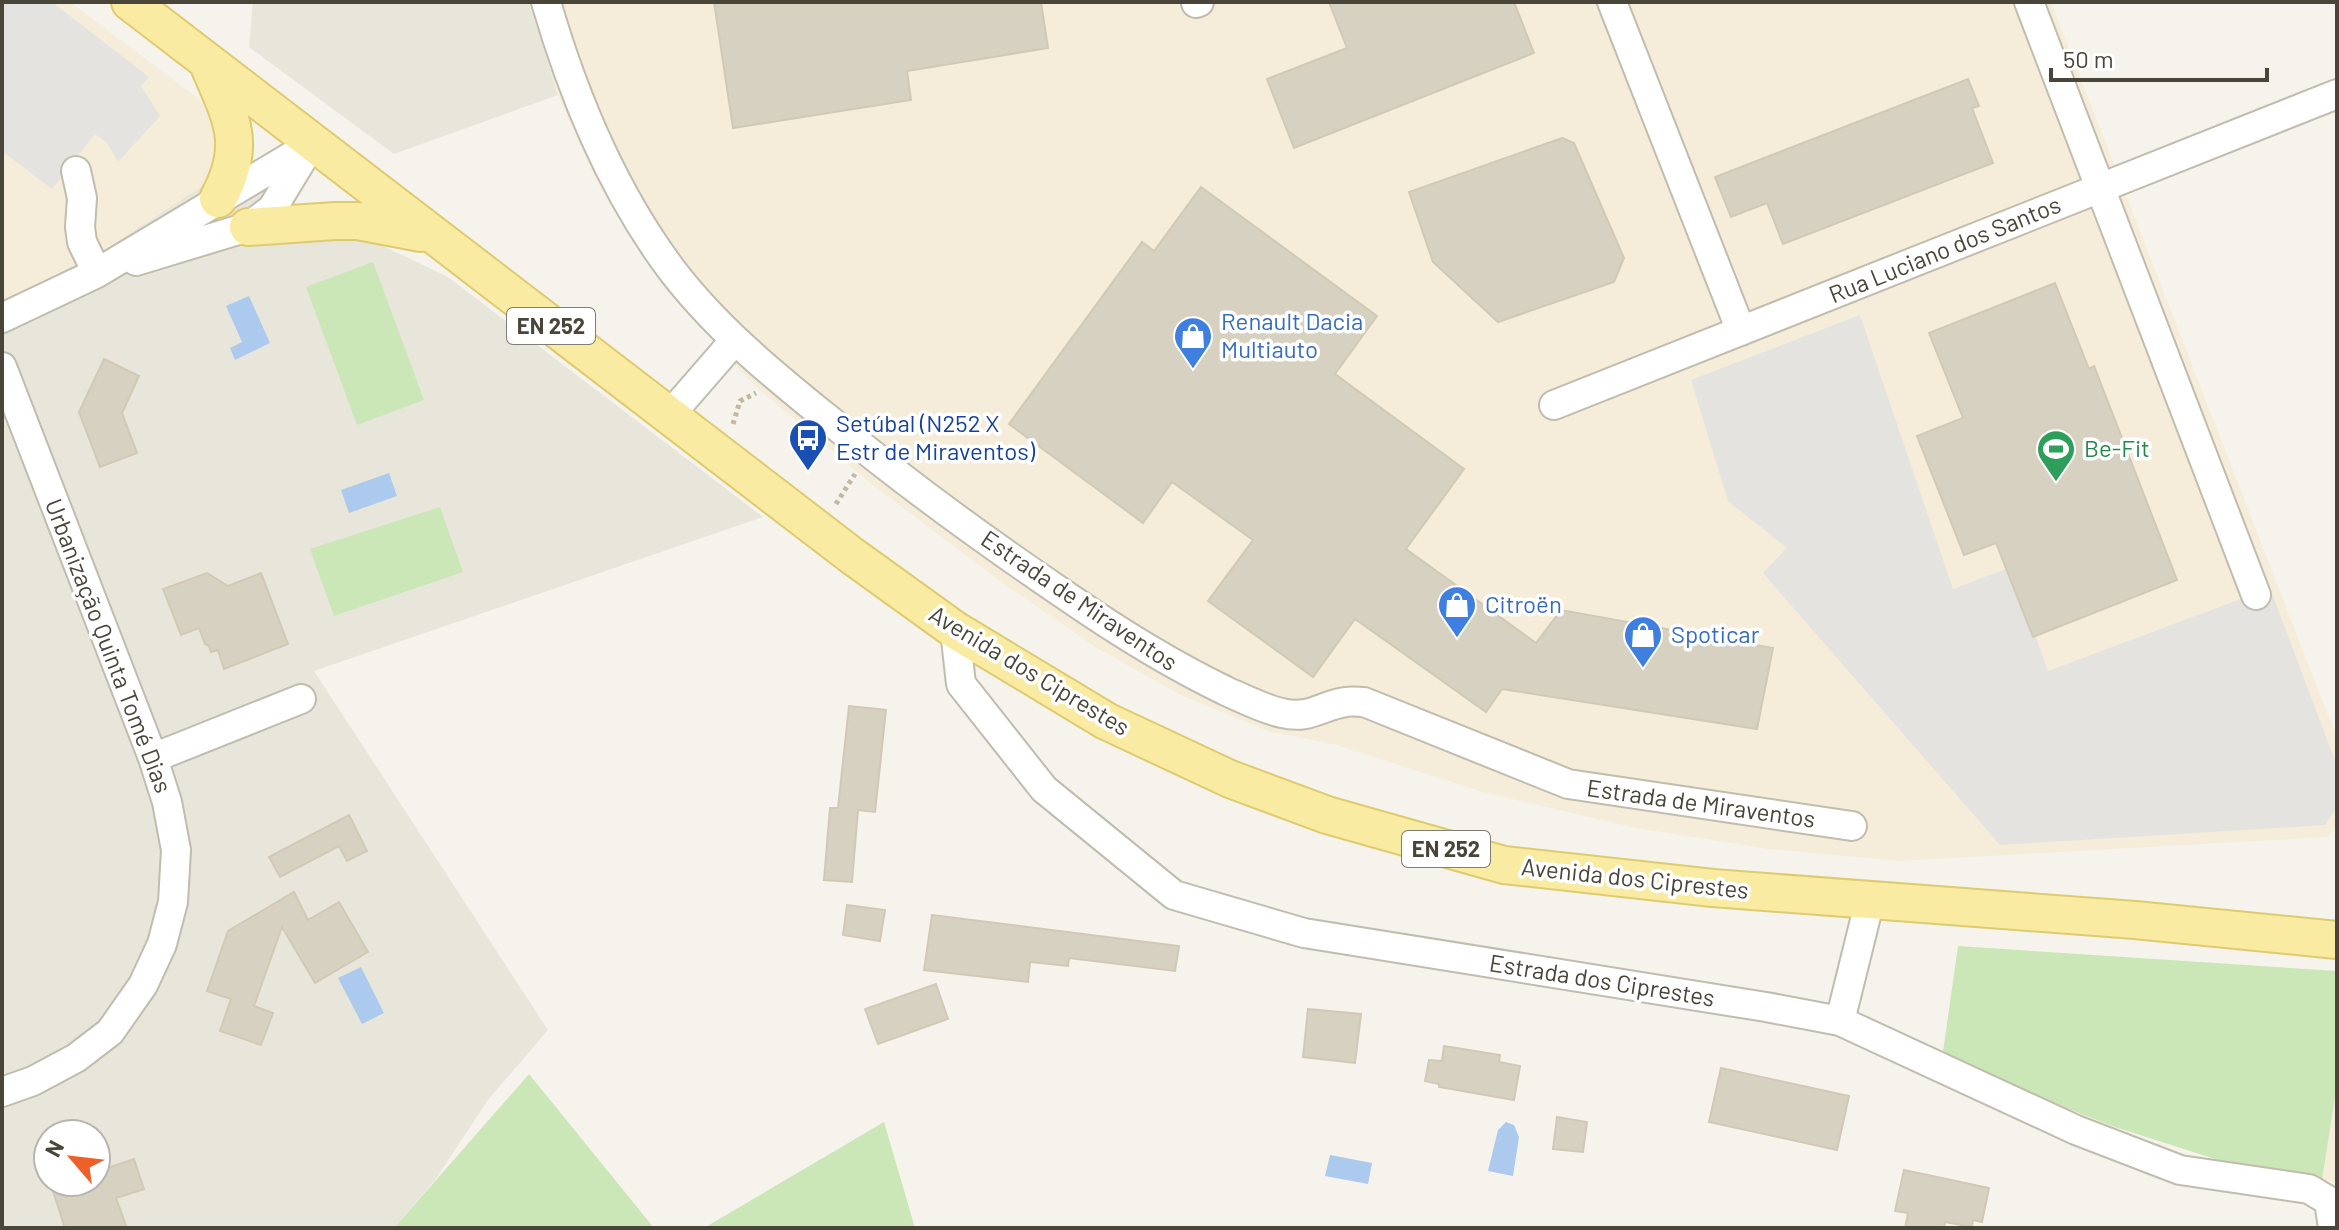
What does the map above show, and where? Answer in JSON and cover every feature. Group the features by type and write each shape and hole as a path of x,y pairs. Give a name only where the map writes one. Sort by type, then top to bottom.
{"main road":[{"name":"EN 252","path":"130,2 669,416"},
{"path":"208,64 231,117 235,136 234,160 218,199"},
{"path":"248,227 358,221 433,236"},
{"name":"Avenida dos Ciprestes","path":"669,416 955,630 1106,721 1230,779 1327,815 1504,865 1713,888 2135,920 2337,940"}],"street":[{"name":"Estrada de Miraventos","path":"546,2 568,70 604,153 632,207 671,268 735,340 884,465 1006,555 1099,618 1183,670 1256,705 1284,714 1310,715 1345,702 1364,702 1568,784 1852,826"},
{"path":"1612,2 1741,331"},
{"path":"2029,2 2256,595"},
{"name":"Rua Luciano dos Santos","path":"1554,405 2337,94"},
{"path":"2,318 97,273 312,144"},
{"path":"97,273 248,227 272,209 312,144"},
{"path":"76,171 82,198 82,242 97,273"},
{"path":"669,416 735,340"},
{"name":"Urbanização Quinta Tomé Dias","path":"2,367 153,758 167,802 176,850 173,902 162,944 143,985 110,1032 76,1058 33,1081 2,1092"},
{"name":"Estrada dos Ciprestes","path":"955,630 961,684 1044,789 1174,895 1304,933 1840,1021 2076,1130 2180,1170 2309,1189 2329,1201 2333,1228"},
{"path":"153,758 301,699"},
{"path":"1840,1021 1870,900"}],"path":[{"path":"836,504 852,478"}],"shaded area":[{"path":"2,2 70,2 199,99 214,122 218,143 214,165 204,185 109,247 2,302"},
{"path":"2,2 52,2 149,77 141,86 160,116 118,162 107,143 95,134 52,189 2,151"},
{"path":"253,2 529,2 558,95 394,154 249,47"},
{"path":"529,2 2051,2 2337,738 2337,828 2327,837 1900,861 1769,849 1636,828 1482,792 1337,745 1268,731 1181,695 1097,648 1005,585 869,482 753,384 661,284 596,180 558,95"},
{"path":"214,165 448,277 763,517 314,671 548,1030 488,1100 435,1180 394,1228 2,1228 2,302 109,247"},
{"path":"1860,315 1953,589 2011,567 2048,671 2270,588 2337,766 2337,807 2325,825 2000,845 1763,573 1787,548 1728,501 1691,380"},
{"path":"2337,1084 2337,1182 2322,1180"}],"green space":[{"path":"373,262 424,400 357,425 306,287"},
{"path":"440,507 463,572 334,616 310,549"},
{"path":"1958,946 2337,971 2337,1084 2322,1180 2237,1166 2112,1126 1942,1059"},
{"path":"529,1074 654,1228 394,1228"},
{"path":"884,1122 915,1228 704,1228"}],"water":[{"path":"249,296 270,343 235,360 230,348 242,342 226,306"},
{"path":"389,473 397,496 349,513 341,490"},
{"path":"361,967 384,1013 362,1024 338,978"},
{"path":"1506,1122 1514,1125 1519,1137 1513,1176 1488,1171 1498,1130"},
{"path":"1330,1155 1372,1163 1368,1184 1325,1176"}],"building":[{"path":"714,2 1041,2 1048,48 907,71 911,100 733,128"},
{"path":"1329,2 1514,2 1534,53 1294,148 1267,79 1347,48"},
{"path":"1968,79 1979,106 1972,108 1993,163 1783,244 1767,203 1731,217 1715,177"},
{"path":"1562,138 1574,143 1624,258 1614,282 1498,322 1433,262 1409,192"},
{"path":"1201,187 1377,316 1335,374 1464,469 1406,549 1536,643 1561,610 1773,648 1757,729 1502,689 1486,712 1355,619 1313,677 1208,601 1253,540 1172,482 1143,523 1009,424 1142,242 1154,251"},
{"name":"Be-Fit","path":"2055,283 2089,369 2094,366 2177,580 2033,637 1996,543 1964,555 1917,436 1963,418 1929,333"},
{"path":"104,359 139,376 122,413 137,453 100,467 79,412"},
{"path":"207,573 228,586 261,573 288,644 224,669 218,650 211,652 199,628 181,635 163,589"},
{"path":"849,706 886,710 875,812 858,810 852,882 824,880 830,808 838,808"},
{"path":"349,815 367,851 347,861 339,846 280,877 269,857"},
{"path":"294,892 308,920 339,902 368,952 315,983 282,927 254,1006 273,1013 261,1045 220,1031 231,999 207,991 228,931"},
{"path":"847,905 885,910 880,941 843,935"},
{"path":"932,915 1179,946 1175,971 1069,958 1068,966 1030,962 1028,982 924,970"},
{"path":"936,984 948,1019 878,1044 865,1009"},
{"path":"1308,1009 1361,1014 1355,1063 1303,1057"},
{"path":"1444,1046 1500,1055 1499,1062 1520,1066 1514,1100 1439,1087 1439,1084 1425,1081 1429,1060 1442,1061"},
{"path":"1721,1068 1849,1096 1837,1150 1709,1122"},
{"path":"1557,1117 1587,1122 1583,1152 1553,1149"},
{"path":"134,1159 144,1189 116,1198 127,1228 65,1228 55,1198 112,1198 112,1167"},
{"path":"1904,1170 1989,1188 1982,1222 1973,1220 1972,1227 1945,1222 1944,1228 1905,1228 1908,1213 1895,1211"}],"place":[{"name":"Renault Dacia Multiauto","path":"1193,370"},
{"name":"Setúbal (N252 X Estr de Miraventos)","path":"808,472"},
{"name":"Be-Fit","path":"2056,483"},
{"name":"Citroën","path":"1457,639"},
{"name":"Spoticar","path":"1643,669"}]}
